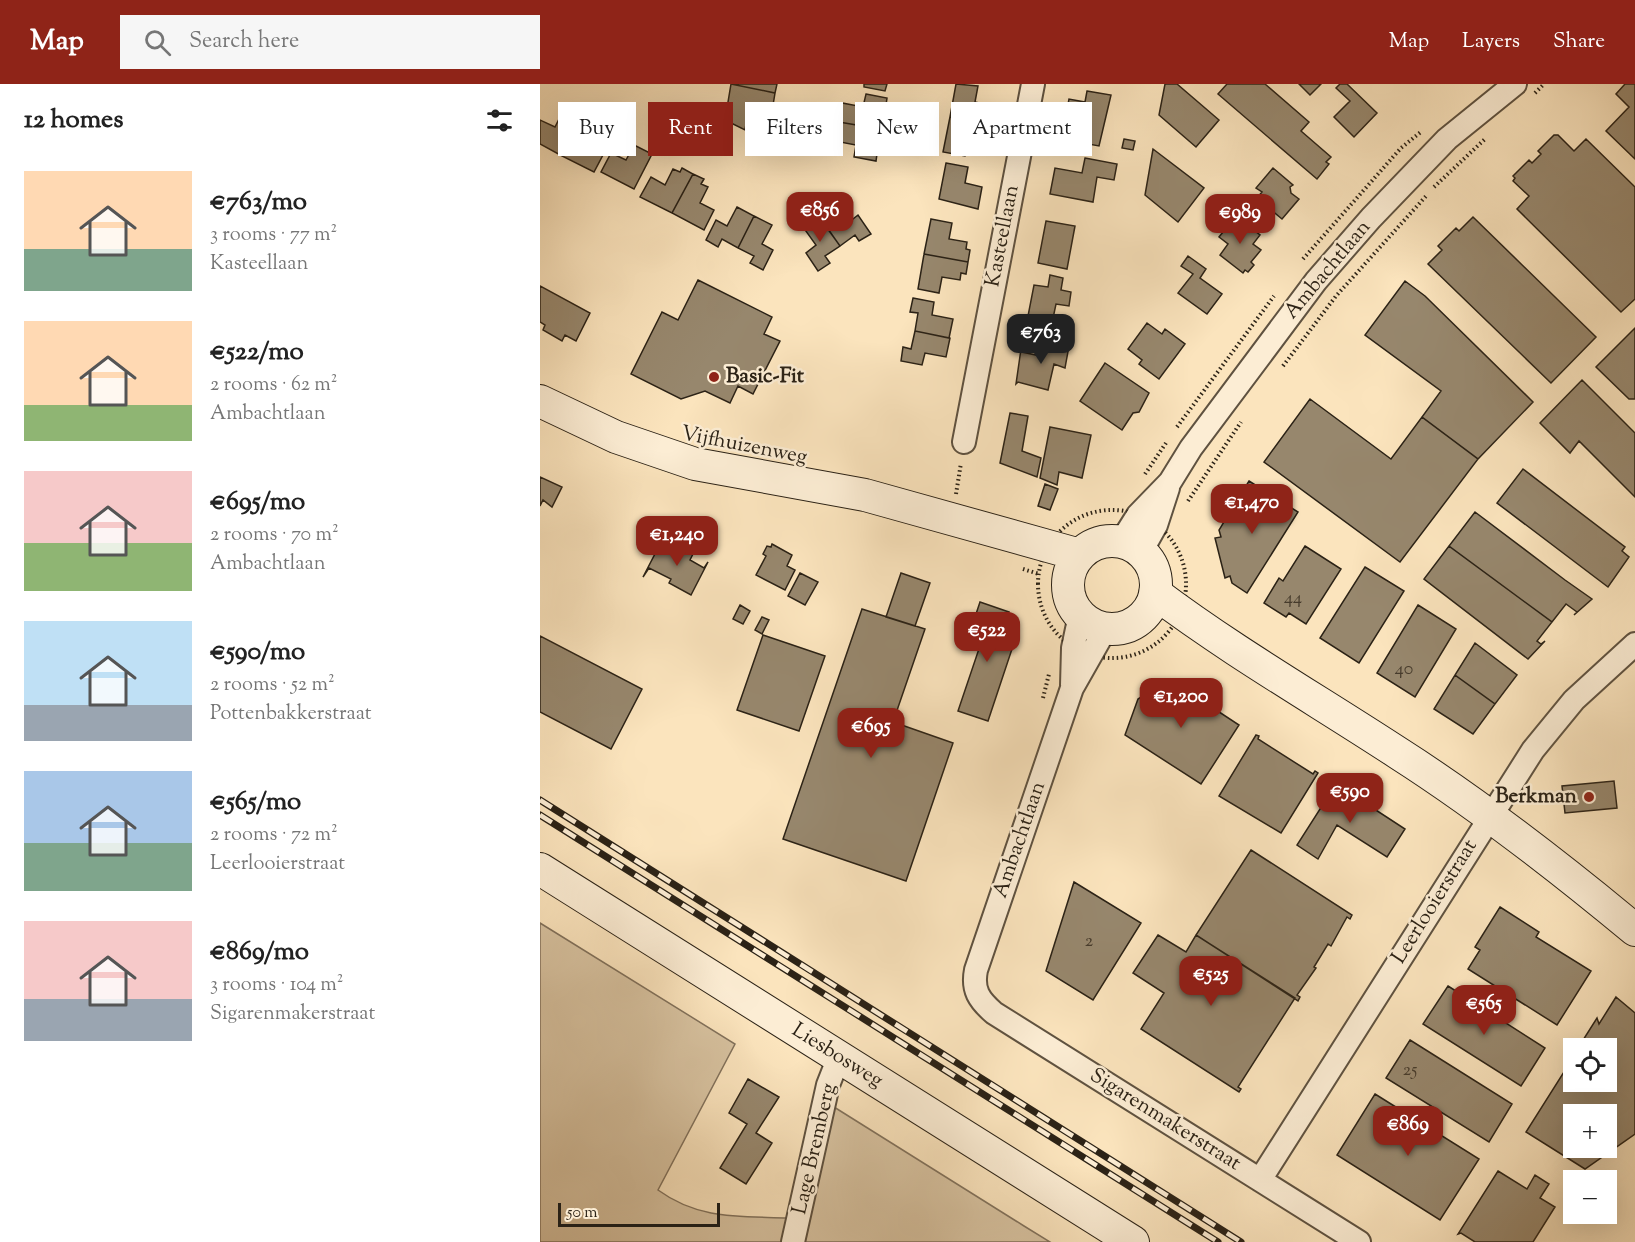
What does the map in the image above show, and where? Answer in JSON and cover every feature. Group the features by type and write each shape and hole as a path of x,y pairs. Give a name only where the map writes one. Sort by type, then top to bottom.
{"street":[{"name":"Kasteellaan","path":"964,442 1033,84"},
{"name":"Ambachtlaan","path":"1131,547 1158,524 1170,482 1191,448 1316,281 1371,218 1447,139 1524,90"},
{"name":"Vijfhuizenweg","path":"540,401 616,437 695,464 816,484 888,500 950,502 1063,568"},
{"path":"1099,543 1131,547 1153,570 1147,606 1124,627 1088,636 1071,601 1063,568 1099,543"},
{"path":"1147,606 1274,675 1400,754 1490,817 1635,930"},
{"name":"Ambachtlaan","path":"976,994 974,981 976,970 1088,636"},
{"name":"Leerlooierstraat","path":"1260,1180 1533,750 1574,700 1635,644"},
{"name":"Liesbosweg","path":"540,869 1133,1242"},
{"name":"Sigarenmakerstraat","path":"976,994 994,1013 1359,1242"},
{"name":"Lage Bremberg","path":"793,1242 828,1085 839,1057"}],"path":[{"path":"1524,90 1544,84"},
{"path":"1278,372 1336,296 1432,189 1492,133"},
{"path":"1186,505 1243,419"},
{"path":"950,502 964,442"},
{"path":"1061,530 1074,520 1101,511 1121,510 1158,524 1178,551 1185,575 1185,597 1176,621 1163,639 1134,656 1104,658 1088,636 1047,621 1038,590 1063,568"}],"shaded area":[{"path":"540,923 735,1044 658,1190 673,1200 704,1212 788,1218 782,1242 540,1242"},
{"path":"834,1107 1024,1226 1050,1242 802,1242"}],"building":[{"path":"731,84 775,93 774,102 745,102 745,130 733,124 733,102 728,102"},
{"path":"731,84 777,84 775,93"},
{"path":"864,84 887,84 885,91 864,87"},
{"path":"956,84 978,86 975,102 953,102"},
{"path":"1165,84 1177,84 1219,120 1196,147 1159,115"},
{"path":"1227,84 1265,84 1309,122 1301,131 1331,157 1326,162 1329,164 1317,179 1218,94"},
{"path":"1299,84 1321,84 1310,95"},
{"path":"1340,84 1347,84 1377,113 1354,137 1334,117 1350,101 1336,88"},
{"path":"1625,84 1635,84 1635,159 1606,131 1629,107 1616,94"},
{"path":"1087,91 1111,95 1099,146 1092,145 1092,102 1085,102"},
{"path":"866,94 887,98 886,102 864,102"},
{"path":"1069,99 1085,102 1068,102"},
{"path":"843,103 855,105 855,125 843,123"},
{"path":"950,117 951,117 951,153 943,152"},
{"path":"540,120 555,127 558,121 558,154 540,144"},
{"path":"843,123 855,125 855,145 843,143"},
{"path":"1554,135 1558,135 1574,151 1586,139 1635,187 1635,299 1621,312 1517,209 1529,196 1513,181 1515,178 1513,176 1529,160 1532,163 1541,154 1538,151"},
{"path":"1124,139 1135,141 1133,150 1122,148"},
{"path":"636,146 651,156 634,189 601,172 609,156 617,156 626,160 628,156 636,156"},
{"path":"1153,149 1204,188 1178,222 1145,195"},
{"path":"855,151 855,156 877,156 876,161 854,157"},
{"path":"562,156 602,156 594,172"},
{"path":"1085,158 1117,164 1114,180 1097,177 1093,202 1050,194 1055,168 1082,173"},
{"path":"946,163 968,167 965,183 982,187 978,209 939,199"},
{"path":"682,168 693,174 672,213 640,197 651,177 665,185 673,169 680,172"},
{"path":"1273,168 1293,185 1290,187 1291,193 1299,199 1282,219 1257,198 1262,192 1256,188"},
{"path":"693,174 704,179 701,184 708,187 700,203 714,210 704,230 672,213"},
{"path":"835,205 848,223 858,215 871,234 859,241 855,235 840,246 819,217"},
{"path":"737,207 754,216 738,248 722,239 718,247 706,240 716,220 727,226"},
{"path":"754,216 772,225 762,244 773,250 763,270 750,263 754,256 738,248"},
{"path":"819,216 840,246 825,256 830,263 818,271 806,253 816,245 803,227"},
{"path":"1236,216 1260,235 1253,244 1261,250 1251,262 1254,265 1248,272 1245,270 1243,273 1220,255 1228,244 1219,237"},
{"path":"1473,217 1596,337 1551,383 1428,264 1442,250 1438,246 1456,228 1459,231"},
{"path":"931,219 952,223 949,239 967,242 966,249 970,250 968,262 924,254"},
{"path":"1046,221 1075,226 1067,269 1038,263"},
{"path":"924,254 968,262 966,274 961,273 960,280 942,277 939,293 918,289"},
{"path":"1188,256 1206,269 1200,278 1222,294 1207,314 1178,293 1193,274 1181,266"},
{"path":"1050,275 1063,278 1061,290 1071,292 1069,306 1056,304 1052,323 1028,316 1034,285 1048,287"},
{"path":"698,280 772,317 764,334 780,341 753,394 738,386 730,403 705,391 681,399 631,374 662,312 678,320"},
{"path":"1405,281 1425,296 1533,402 1478,459 1422,417 1441,391 1365,335"},
{"path":"540,286 590,313 576,341 565,335 562,341 543,330 545,325 540,322"},
{"path":"913,298 934,302 932,315 953,319 949,338 915,331 918,313 910,312"},
{"path":"1147,323 1162,334 1165,329 1185,344 1159,379 1139,364 1142,360 1128,349"},
{"path":"1635,328 1635,399 1629,399 1596,367"},
{"path":"915,331 950,338 946,357 925,353 922,365 901,361 903,347 911,349"},
{"path":"1038,342 1069,346 1065,368 1054,364 1048,390 1018,382 1016,384 1021,349 1022,352 1036,355"},
{"path":"1105,363 1149,393 1139,412 1133,413 1122,430 1080,401"},
{"path":"1582,380 1635,433 1635,497 1579,441 1570,453 1540,423"},
{"path":"1310,399 1391,459 1422,417 1478,459 1400,562 1264,462"},
{"path":"1010,413 1028,416 1022,451 1041,458 1037,477 1000,463"},
{"path":"1050,427 1091,435 1082,478 1059,472 1057,485 1040,478"},
{"path":"1523,469 1625,547 1622,551 1629,557 1608,587 1497,503"},
{"path":"540,477 562,487 552,507 543,500 540,506"},
{"path":"1249,481 1298,512 1247,593 1232,583 1230,576 1225,578 1215,538 1221,537 1219,530"},
{"path":"1045,484 1058,489 1050,510 1038,506"},
{"path":"1475,512 1592,599 1574,615 1577,612 1566,604 1552,622 1449,546"},
{"path":"665,541 694,552 690,560 704,568 708,562 691,595 669,583 671,579 649,568 643,577 656,552 659,553"},
{"path":"772,544 792,555 787,566 795,570 785,590 756,575 766,556 763,554 767,546 771,547"},
{"path":"1305,546 1341,569 1306,624 1289,613 1286,617 1264,603 1279,578 1283,581"},
{"path":"1449,546 1552,622 1537,641 1541,644 1545,641 1528,659 1424,579"},
{"path":"1365,567 1404,591 1359,663 1320,638"},
{"path":"800,573 818,582 805,605 788,596"},
{"path":"901,573 930,583 915,626 886,617"},
{"path":"980,602 1009,612 1000,638 1014,643 988,721 958,711 984,634 971,629"},
{"path":"740,605 750,611 743,624 733,619"},
{"path":"1418,605 1456,629 1415,697 1377,673"},
{"path":"862,609 925,629 893,722 953,743 906,881 783,839"},
{"path":"762,617 769,620 762,634 755,630"},
{"path":"763,635 825,656 799,731 737,710"},
{"path":"540,636 642,689 611,749 540,712"},
{"path":"1475,643 1517,675 1495,704 1455,675"},
{"path":"1455,675 1495,704 1473,734 1434,709"},
{"path":"1169,679 1239,725 1201,784 1125,735 1138,699"},
{"path":"1256,735 1259,736 1258,739 1313,774 1315,771 1318,773 1281,833 1219,796"},
{"path":"1614,781 1617,808 1565,813 1562,786"},
{"path":"1336,784 1405,829 1387,857 1337,825 1318,859 1297,845"},
{"path":"1251,850 1352,915 1350,919 1347,917 1331,946 1328,944 1314,967 1316,968 1297,995 1300,997 1298,1001 1196,935"},
{"path":"1074,882 1141,923 1093,1000 1046,971"},
{"path":"1500,907 1539,932 1536,937 1591,971 1557,1025 1468,969 1480,950 1475,947"},
{"path":"1158,935 1186,952 1196,935 1295,998 1238,1087 1241,1089 1239,1092 1141,1029 1164,993 1133,973"},
{"path":"1448,986 1545,1048 1521,1086 1423,1024"},
{"path":"1616,997 1635,1013 1635,1134 1617,1147 1617,1104 1563,1104 1563,1155 1526,1132 1563,1073 1563,1092 1617,1092 1617,1038 1584,1038 1597,1018 1599,1024"},
{"path":"1410,1040 1512,1104 1489,1142 1386,1078"},
{"path":"748,1079 779,1097 756,1133 772,1143 746,1184 720,1168 747,1124 729,1113"},
{"path":"1375,1094 1479,1159 1440,1220 1337,1155"},
{"path":"1567,1158 1601,1158 1585,1169"},
{"path":"1498,1171 1527,1189 1535,1175 1549,1184 1540,1198 1555,1207 1533,1242 1475,1242 1461,1233 1458,1234"}],"railway":[{"path":"540,800 1241,1242"},
{"path":"540,815 1218,1242"}],"place":[{"name":"Basic-Fit","path":"714,377"},
{"name":"Berkman","path":"1589,797"}]}
